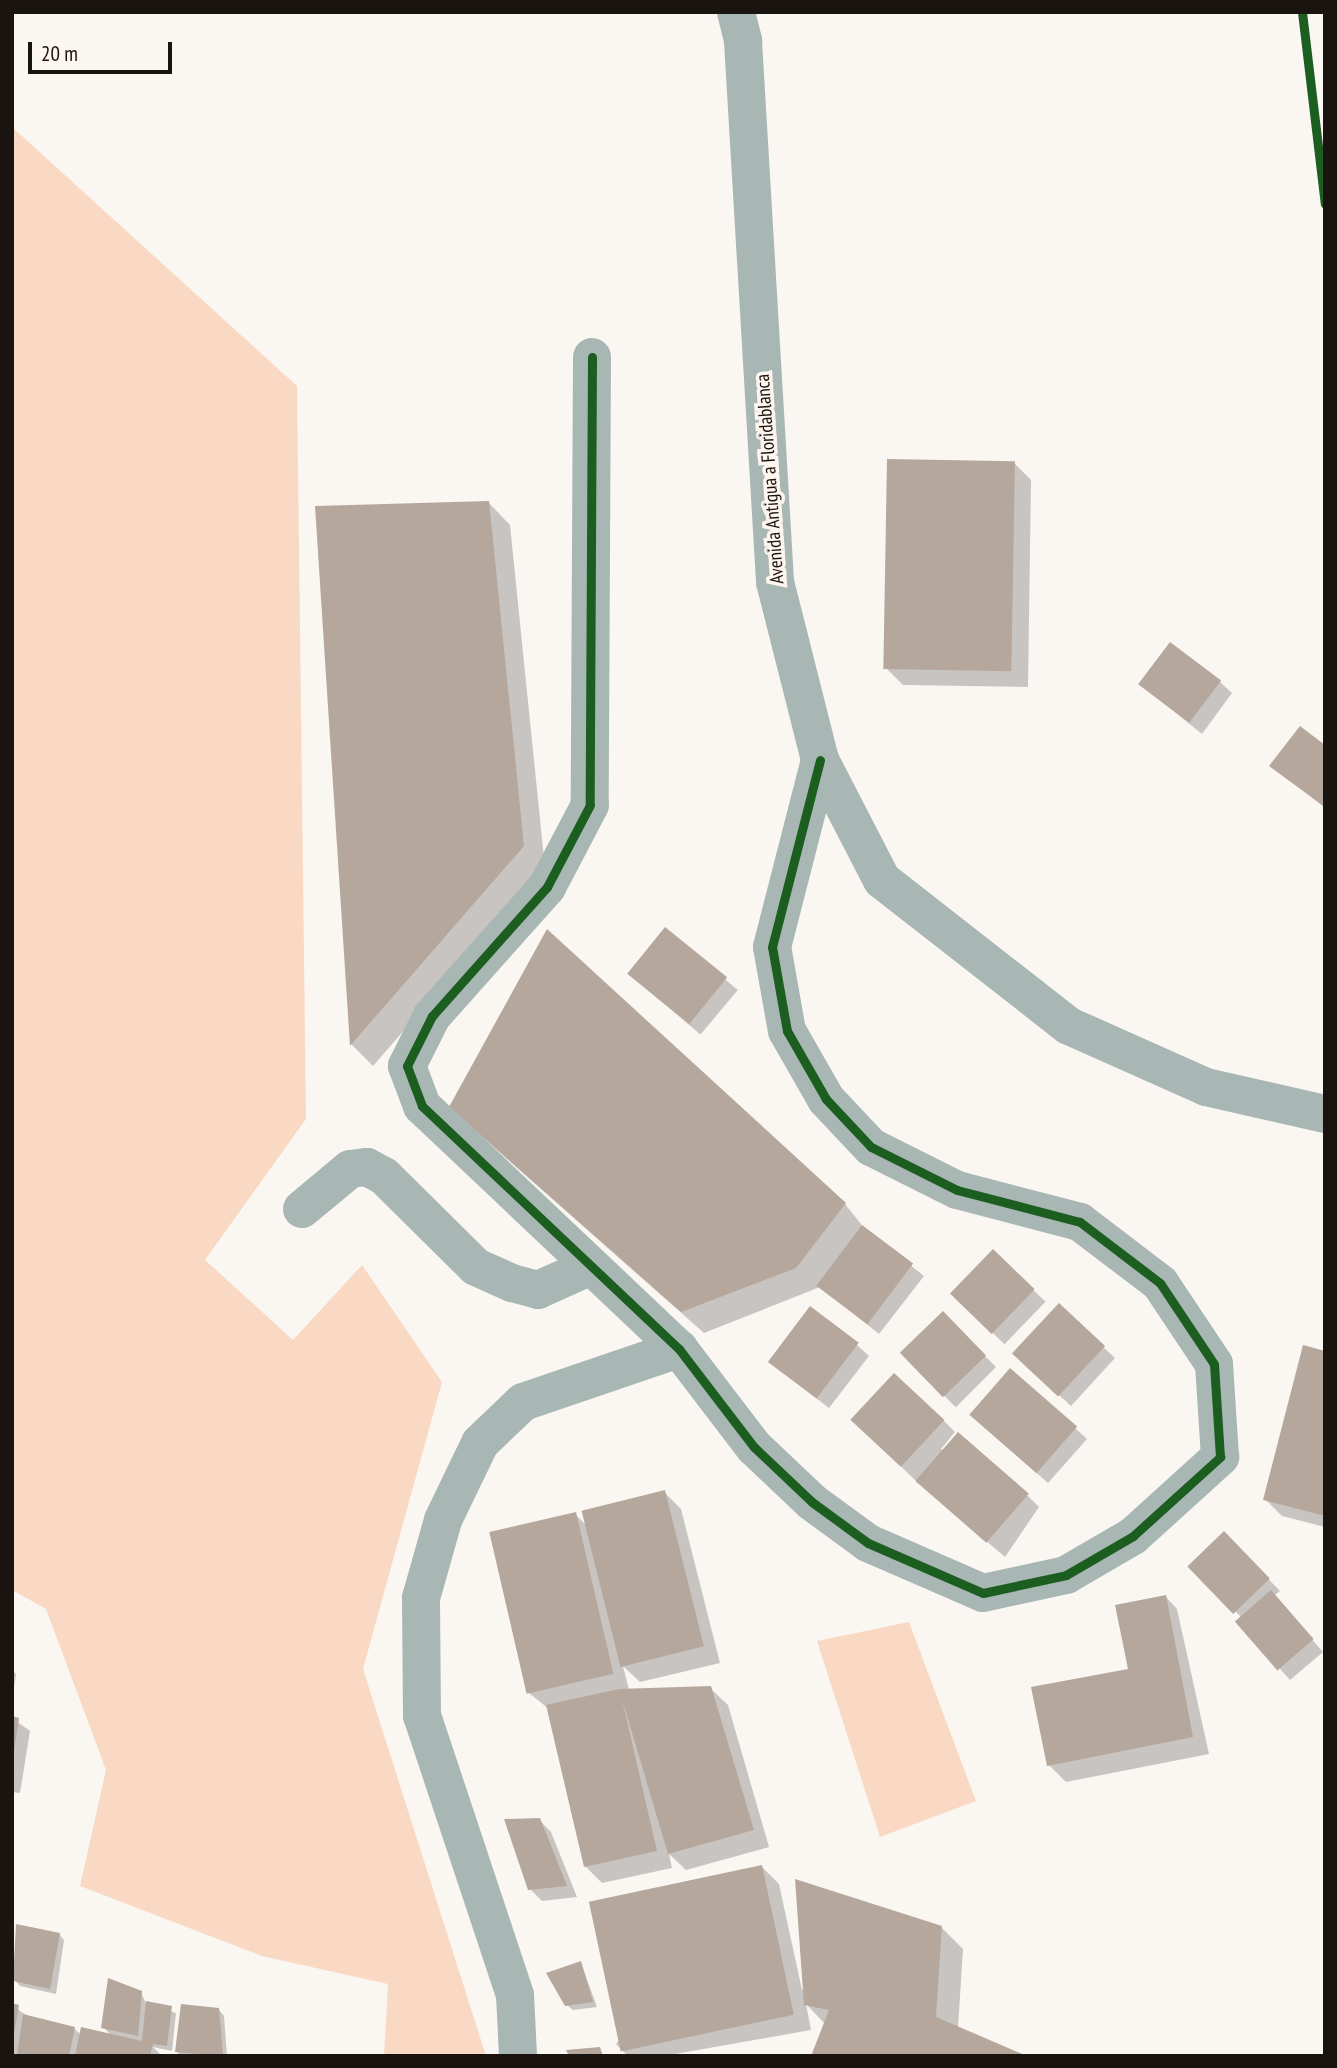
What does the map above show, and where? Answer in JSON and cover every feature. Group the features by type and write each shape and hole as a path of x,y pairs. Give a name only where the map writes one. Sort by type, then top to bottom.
{"street":[{"name":"Avenida Antigua a Floridablanca","path":"736,12 743,41 775,582 820,760 882,880 1069,1026 1206,1087 1325,1114"},
{"path":"592,357 590,805 547,887 432,1016 407,1066 422,1106 589,1267 679,1349 754,1447 812,1502 867,1543 983,1593 1066,1575 1133,1536 1220,1457 1214,1364 1160,1283 1080,1222 957,1191 871,1147 825,1099 787,1031 772,947 820,760"},
{"path":"302,1209 350,1169 367,1167 384,1177 476,1267 512,1283 538,1290 589,1267"},
{"path":"518,2056 515,1995 422,1716 422,1598 443,1520 480,1443 489,1434 523,1402 679,1349"}],"shaded area":[{"path":"12,127 297,386 306,1119 205,1260 293,1340 362,1265 442,1382 363,1669 486,2056 384,2056 388,1984 262,1956 80,1886 106,1770 46,1609 12,1590"},
{"path":"909,1622 976,1801 880,1837 817,1641"}],"building":[{"path":"887,459 1015,461 1011,671 883,669"},
{"path":"489,501 524,846 350,1046 315,506"},
{"path":"1170,642 1221,681 1189,723 1138,684"},
{"path":"1300,726 1325,745 1325,807 1269,766"},
{"path":"665,927 727,977 689,1024 627,974"},
{"path":"547,929 846,1203 796,1268 681,1312 449,1107"},
{"path":"862,1225 913,1264 867,1324 816,1286"},
{"path":"993,1249 1035,1289 992,1334 950,1294"},
{"path":"1059,1303 1105,1346 1058,1396 1012,1353"},
{"path":"810,1306 859,1343 817,1399 768,1362"},
{"path":"943,1311 986,1356 943,1397 900,1353"},
{"path":"1303,1345 1325,1351 1325,1516 1263,1500"},
{"path":"1010,1368 1077,1426 1036,1473 969,1415"},
{"path":"894,1373 944,1420 901,1467 850,1420"},
{"path":"958,1432 1029,1494 986,1543 915,1481"},
{"path":"665,1490 704,1646 621,1667 582,1511"},
{"path":"576,1512 613,1674 527,1694 489,1532"},
{"path":"1224,1531 1270,1578 1233,1614 1187,1566"},
{"path":"1271,1590 1314,1639 1277,1671 1235,1621"},
{"path":"1166,1595 1193,1737 1047,1766 1031,1687 1128,1669 1115,1605"},
{"path":"711,1686 754,1830 668,1854 622,1699 657,1851 584,1867 546,1705 619,1689"},
{"path":"12,1716 19,1718 14,1751 12,1751"},
{"path":"540,1818 567,1886 528,1890 504,1819"},
{"path":"762,1865 794,2015 621,2051 589,1902"},
{"path":"795,1879 942,1926 936,2017 1027,2056 811,2056 829,2010 804,2005"},
{"path":"16,1924 60,1933 50,1989 13,1981"},
{"path":"581,1961 593,2002 565,2006 546,1973"},
{"path":"108,1978 142,1991 138,2036 101,2028"},
{"path":"146,2001 172,2006 167,2046 153,2044 150,2056 75,2056 81,2027 142,2041"},
{"path":"12,2003 19,2005 14,2033 12,2033"},
{"path":"181,2004 219,2008 223,2056 175,2052"},
{"path":"23,2014 75,2027 69,2056 17,2056"},
{"path":"600,2047 603,2056 569,2056 566,2050"}],"cycle path":[{"path":"1302,12 1325,204"},
{"path":"592,357 590,805 547,887 432,1016 407,1066 422,1106 679,1349 754,1447 812,1502 868,1543 983,1593 1066,1575 1133,1536 1220,1457 1214,1364 1160,1283 1080,1222 957,1190 871,1147 826,1099 787,1031 772,947 820,760"}]}
